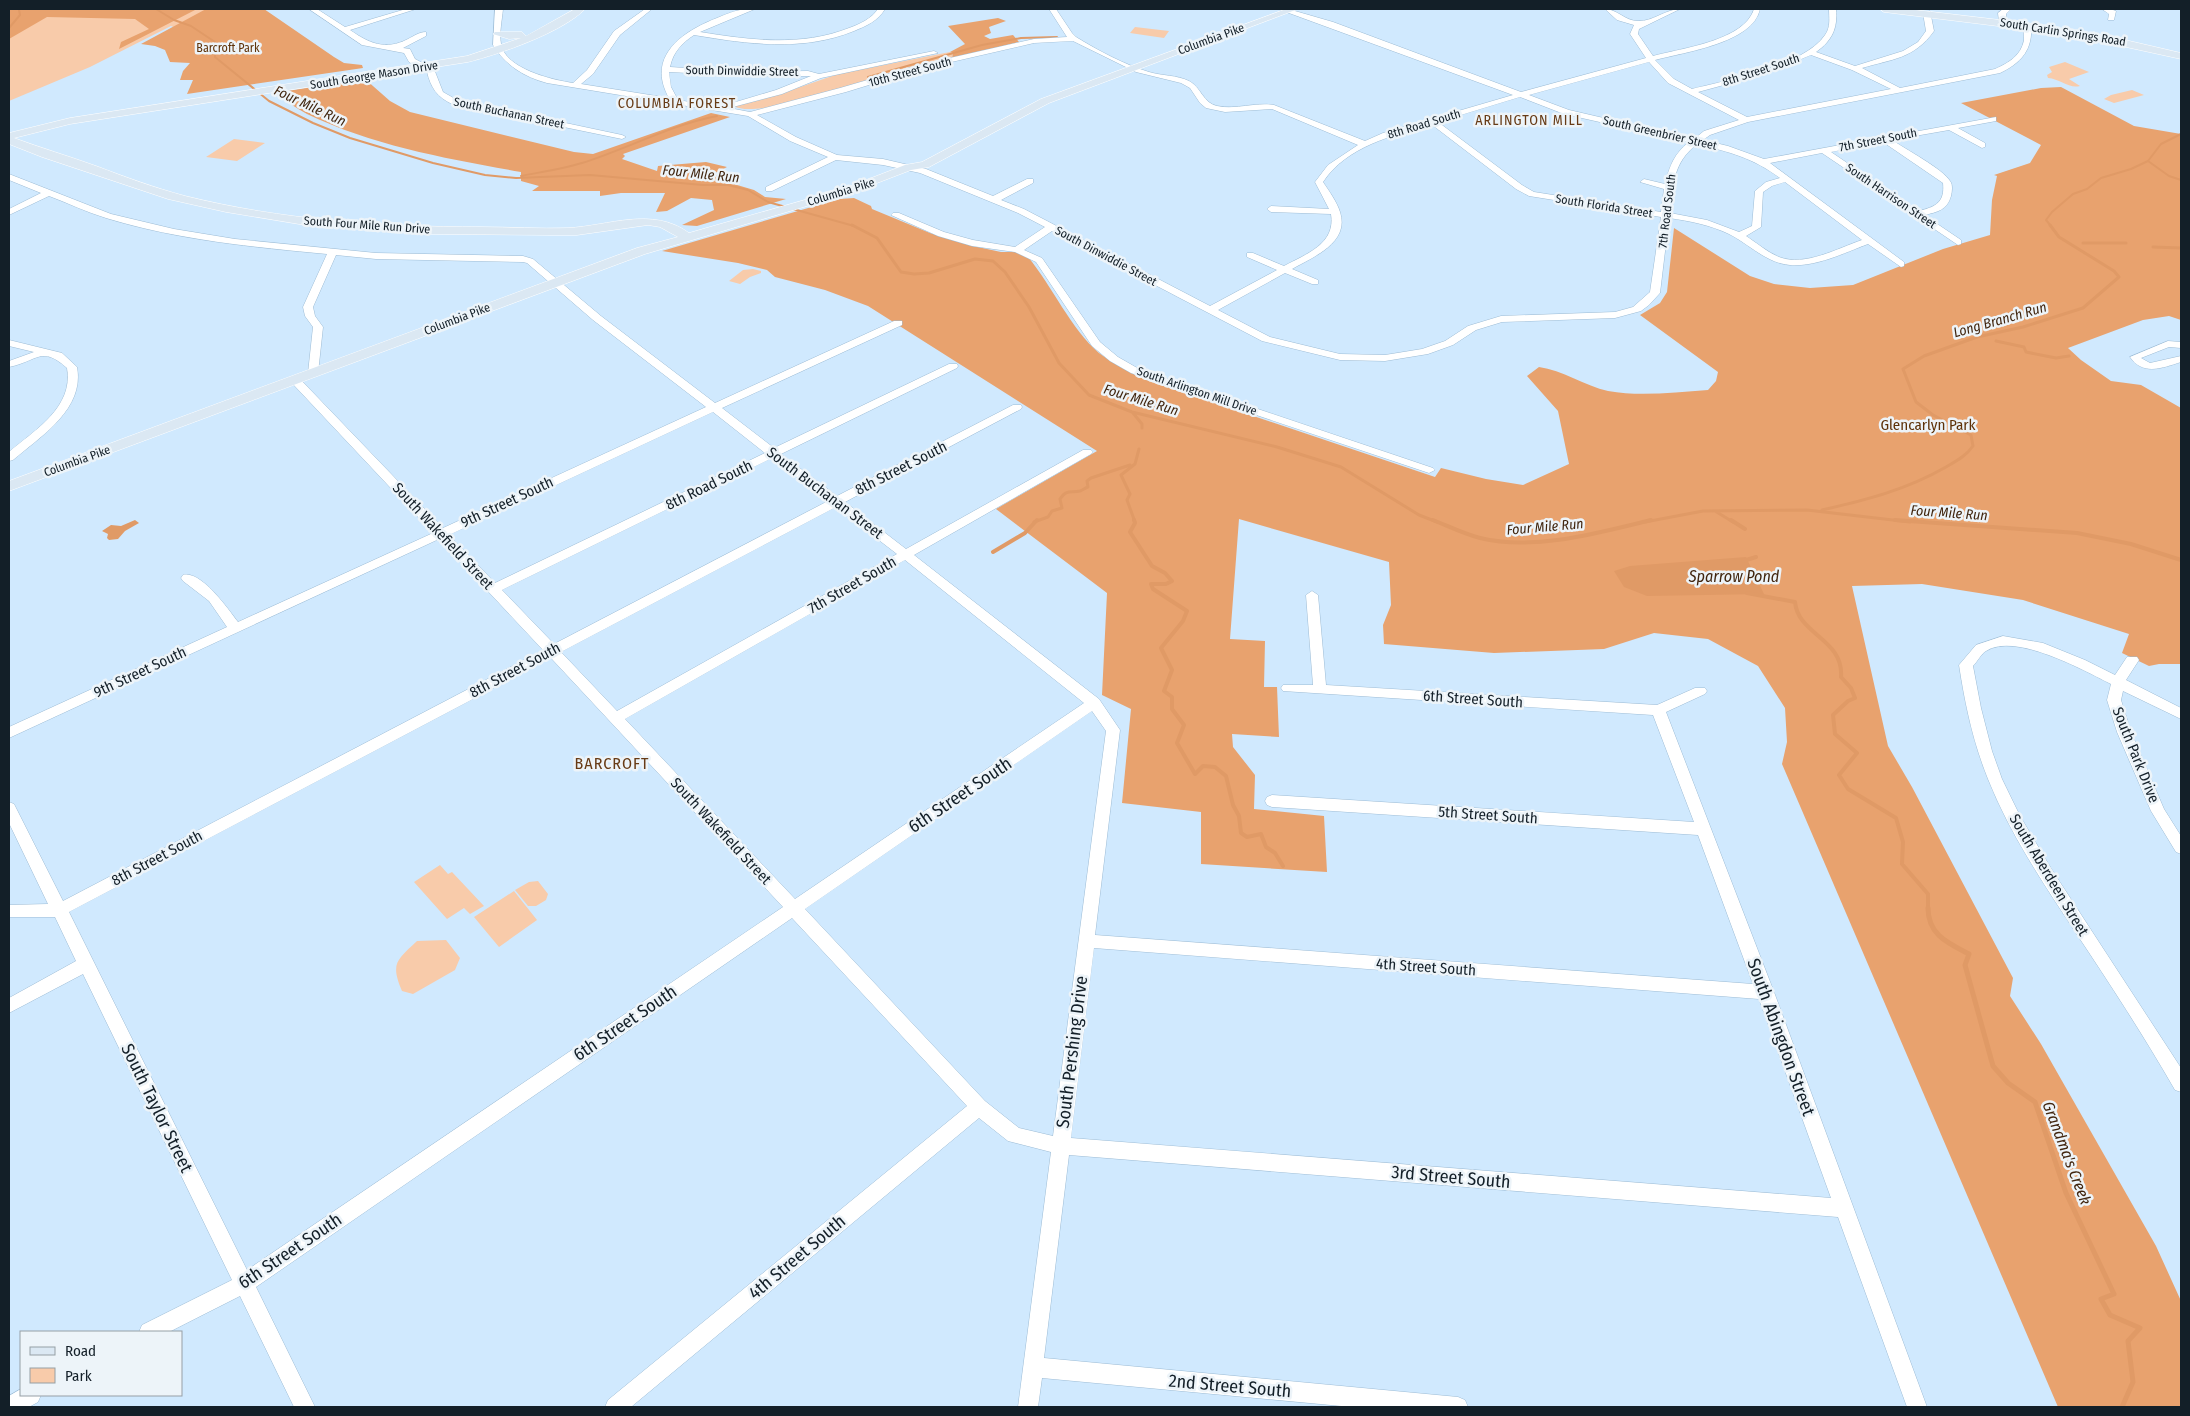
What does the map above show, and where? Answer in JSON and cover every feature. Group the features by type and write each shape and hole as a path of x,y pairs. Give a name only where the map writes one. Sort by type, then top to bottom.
{"main road":[{"name":"South George Mason Drive","path":"499,48 566,9"},
{"name":"South George Mason Drive","path":"9,136 70,121 216,96 422,65 499,48 540,34 581,9"},
{"name":"Columbia Pike","path":"9,486 682,238 868,184 909,167 1031,102 1286,9"},
{"name":"South Carlin Springs Road","path":"1884,9 2027,25 2120,41 2181,56"},
{"path":"498,34 509,36 522,35"},
{"name":"South George Mason Drive","path":"9,130 71,115 216,96"},
{"name":"South Four Mile Run Drive","path":"9,140 91,175 145,193 221,212 281,222 375,231 490,236 577,235 635,227 670,232 682,238"}],"street":[{"path":"313,9 365,43 407,51 412,60 422,65"},
{"path":"345,29 413,9"},
{"path":"499,9 499,48 511,63 527,74 546,81 750,114"},
{"path":"575,85 590,72 617,33 649,9"},
{"path":"675,102 666,83 664,69 669,56 676,46 717,20 749,9"},
{"path":"694,33 756,43 809,40 853,30 870,22 881,9"},
{"path":"1053,9 1073,38 1128,67 1151,75 1173,78 1189,84 1197,90 1201,100 1210,107 1226,108 1264,104 1364,144"},
{"name":"South Greenbrier Street","path":"1286,9 1567,112 1734,151 1763,162 1902,264"},
{"path":"1608,9 1620,18 1639,24"},
{"path":"1678,9 1639,24 1635,28 1634,34 1651,60 1671,81 1746,120"},
{"name":"8th Road South","path":"1336,212 1319,182 1325,171 1364,144 1432,121 1520,95 1727,38 1745,28 1755,18 1757,9"},
{"name":"8th Street South","path":"1689,92 1771,69 1812,53 1831,32 1833,27 1832,9"},
{"path":"2003,22 2002,13 2006,9"},
{"path":"2105,9 2113,13 2110,18"},
{"path":"1855,68 1906,53 1921,44 1930,31 1927,13"},
{"name":"7th Road South","path":"1302,348 1340,357 1385,358 1424,352 1449,344 1472,328 1501,319 1533,316 1601,316 1630,311 1646,303 1655,293 1669,187 1675,162 1682,152 1695,142 1707,134 1746,120 1984,75 2008,67 2019,60 2024,53 2027,25"},
{"path":"397,48 423,34"},
{"name":"10th Street South","path":"750,114 843,90 919,67 1034,41 1073,38"},
{"name":"10th Street South","path":"721,109 748,99 779,92 819,76 934,53"},
{"path":"1812,53 1855,68 1900,91"},
{"name":"South Buchanan Street","path":"422,65 431,71 434,87 440,94 462,105 622,137"},
{"name":"South Dinwiddie Street","path":"664,69 748,74 808,73 819,76"},
{"name":"South Dinwiddie Street","path":"750,114 793,139 835,157 909,167 995,199 1266,339 1302,348"},
{"name":"7th Street South","path":"1763,162 1882,138 1952,128 1993,119"},
{"name":"South Florida Street","path":"1432,121 1519,187 1532,194 1698,220 1718,226 1740,236 1775,258 1790,262 1806,261 1871,240"},
{"path":"1952,128 1982,145"},
{"path":"1882,138 1938,174 1947,182 1948,191 1944,204 1935,210 1917,214"},
{"name":"South Harrison Street","path":"1823,150 1958,242"},
{"path":"769,189 835,157"},
{"name":"South Four Mile Run Drive","path":"9,177 108,216 174,232 235,242 332,253 421,258 523,258 533,262 556,283"},
{"path":"1740,236 1756,227 1759,191 1769,184 1786,179"},
{"path":"995,199 1030,181"},
{"path":"1644,182 1669,187"},
{"path":"9,212 48,193"},
{"path":"9,205 19,206"},
{"path":"1210,310 1323,248 1330,242 1336,229 1336,212 1271,209"},
{"name":"South Arlington Mill Drive","path":"896,215 941,234 972,243 1017,250 1039,260 1096,344 1114,359 1136,371 1429,470"},
{"path":"1017,250 1051,227"},
{"path":"313,373 318,327 310,316 308,307 332,253"},
{"path":"1250,255 1315,282"},
{"name":"South Buchanan Street","path":"556,283 592,314 905,554 1094,703"},
{"name":"9th Street South","path":"9,733 898,323"},
{"path":"9,343 58,356 72,367 74,382 69,400 50,423 9,458"},
{"path":"2181,345 2168,344 2135,357 2137,361 2146,366 2156,367 2181,359"},
{"path":"9,364 45,351"},
{"name":"8th Road South","path":"493,590 952,366"},
{"name":"South Wakefield Street","path":"295,380 616,718 978,1107 1014,1135 1060,1146"},
{"name":"8th Street South","path":"9,911 59,910 1017,407"},
{"name":"7th Street South","path":"616,718 1087,452"},
{"path":"187,578 212,598 235,628"},
{"path":"1312,595 1320,689"},
{"name":"South Aberdeen Street","path":"2118,682 2080,663 2038,646 2003,641 1981,648 1966,665 1972,704 1994,777 2010,812 2055,890 2181,1084"},
{"name":"South Park Drive","path":"2132,660 2118,682 2114,700 2124,732 2158,811 2181,848"},
{"path":"2118,682 2181,714"},
{"name":"6th Street South","path":"1288,688 1658,710"},
{"path":"1658,710 1700,691"},
{"name":"6th Street South","path":"152,1331 244,1284 1094,703"},
{"name":"South Pershing Drive","path":"1028,1407 1114,730 1094,703"},
{"name":"South Abingdon Street","path":"1658,710 1766,992 1843,1208 1918,1407"},
{"name":"5th Street South","path":"1272,801 1704,829"},
{"name":"South Taylor Street","path":"9,808 305,1407"},
{"name":"4th Street South","path":"1087,941 1766,992"},
{"path":"9,1006 86,964"},
{"name":"4th Street South","path":"616,1407 978,1107"},
{"name":"3rd Street South","path":"1060,1146 1843,1208"},
{"name":"2nd Street South","path":"1032,1367 1458,1407"},
{"path":"9,1407 29,1396"}],"green space":[{"name":"Barcroft Park","path":"9,9 242,9 190,64 185,32 171,26 90,67 9,101"},
{"path":"9,9 197,9 119,49 121,42 149,29 135,19 47,17 9,39"},
{"path":"206,9 264,9 344,63 362,65 363,68 187,94 193,80 180,80 183,71 190,63 170,62 165,50 141,44"},
{"path":"998,18 1006,21 989,27 991,33 984,36 990,39 1013,35 1019,42 952,59 953,53 950,52 965,44 948,26"},
{"path":"1135,27 1169,31 1164,38 1130,33"},
{"path":"950,52 953,53 952,59 903,69 790,103 766,108 747,109 734,106 780,94 838,74"},
{"path":"2065,62 2089,72 2069,79 2080,86 2072,86 2048,78 2047,75 2052,72 2049,67"},
{"path":"365,79 390,101 410,112 574,152 593,154 711,113 730,117 623,154 625,156 622,159 657,171 658,166 706,162 727,167 713,174 731,180 727,182 754,190 765,197 786,199 697,226 682,225 714,210 712,200 691,198 667,211 656,212 665,193 621,193 600,196 600,191 532,191 539,186 521,181 521,172 412,150 358,135 307,114 274,93"},
{"name":"Glencarlyn Park","path":"2061,87 2134,126 2181,134 2181,320 2169,316 2143,320 2068,348 2081,360 2111,381 2141,385 2181,408 2181,664 2149,666 2122,653 2129,634 2023,600 1922,584 1852,586 1888,746 1912,787 2013,978 2010,996 2041,1044 2156,1246 2181,1301 2181,1407 2058,1407 1782,764 1787,742 1785,708 1758,666 1708,639 1654,633 1604,649 1494,653 1384,644 1383,625 1391,605 1389,562 1239,519 1230,639 1265,641 1264,687 1277,687 1279,737 1232,734 1233,747 1255,775 1254,809 1324,816 1327,872 1201,864 1201,812 1122,803 1131,709 1102,695 1107,593 996,509 1097,451 868,306 825,290 775,277 767,270 738,263 662,251 839,199 854,198 871,206 872,209 930,233 973,246 1001,252 1018,252 1028,257 1079,332 1089,343 1110,361 1146,380 1435,477 1441,468 1486,479 1523,485 1569,464 1558,411 1527,376 1539,367 1556,371 1599,389 1620,393 1658,394 1708,390 1716,381 1718,372 1640,315 1660,303 1667,292 1674,228 1750,276 1774,284 1810,288 1853,285 1943,249 1990,235 1992,200 1997,176 1994,175 2030,163 2041,145 1961,103 2041,88"},
{"path":"2132,90 2144,95 2114,103 2104,99 2111,95"},
{"path":"234,139 265,143 237,161 206,157"},
{"path":"753,269 761,271 761,273 750,277 740,284 729,281 743,270"},
{"path":"440,865 448,874 452,872 484,906 470,914 464,908 447,919 414,882"},
{"path":"538,881 548,894 546,900 536,906 528,906 515,890 529,882"},
{"path":"514,891 537,920 499,947 474,917"},
{"path":"446,940 460,958 455,970 413,994 402,991 396,974 400,958 417,941"}],"water":[{"path":"135,520 139,523 125,531 118,539 109,540 107,538 108,534 102,531 111,525 121,526"},
{"name":"Sparrow Pond","path":"1746,557 1764,594 1647,596 1624,587 1614,571 1630,566"}],"waterway":[{"name":"Four Mile Run","path":"9,9 50,9"},
{"name":"Four Mile Run","path":"81,9 91,9"},
{"name":"Four Mile Run","path":"156,9 174,20 191,26 215,42 215,57 269,101 313,123 350,138 433,163 485,175 516,178 590,175 703,185 728,185 748,190 768,202 854,226"},
{"path":"9,28 20,15 19,10"},
{"path":"868,77 982,45 1021,38 1057,37"},
{"path":"521,176 582,163 682,125 717,116"},
{"name":"Long Branch Run","path":"2148,161 2161,144 2181,134"},
{"name":"Long Branch Run","path":"2051,226 2046,220 2052,212 2073,194 2087,189 2101,178 2131,169 2148,161"},
{"path":"2148,161 2169,176 2181,180"},
{"name":"Long Branch Run","path":"1822,510 1870,498 1916,482 1957,460 1973,446 1971,435 1933,415 1916,402 1903,369 1924,356 1977,337 2023,327 2083,308 2119,277 2114,271 2059,237 2050,225"},
{"name":"Four Mile Run","path":"854,226 877,238 901,272 914,274 929,273 975,259 993,261 1005,272 1029,307 1059,363 1089,395 1132,412 1277,447 1341,467 1419,515 1437,522"},
{"path":"2083,243 2126,243"},
{"path":"2153,247 2181,248"},
{"path":"1996,341 2024,347 2026,352 2056,358 2069,356"},
{"path":"1133,413 1142,424 1142,428"},
{"path":"1135,522 1127,500 1130,494 1121,475 1135,464 1139,449"},
{"path":"1036,521 1048,517 1052,511 1062,508 1060,499 1062,496 1088,487 1087,481 1091,478 1130,465"},
{"name":"Four Mile Run","path":"1645,522 1703,511 1807,510 1910,522"},
{"name":"Grandma's Creek","path":"1715,511 1733,522"},
{"path":"1134,520 1135,523 1130,532 1152,566 1165,573 1172,581 1166,584 1151,584 1153,589 1187,611 1183,621 1161,648 1172,670 1164,691 1172,697 1172,709 1184,725 1177,743 1195,774 1203,766 1215,767 1226,776 1233,805 1239,816 1241,833 1247,837 1261,834 1266,847 1275,853 1283,866"},
{"name":"Four Mile Run","path":"1433,520 1480,538 1522,542 1566,539 1651,520"},
{"name":"Grandma's Creek","path":"1731,520 1745,529"},
{"name":"Four Mile Run","path":"1895,520 2077,533 2131,544 2181,560"},
{"path":"993,552 1025,533 1036,521"},
{"name":"Grandma's Creek","path":"1743,561 1756,557"},
{"name":"Grandma's Creek","path":"1747,593 1795,602 1798,613 1804,622 1836,654 1840,664 1841,677 1851,688 1855,698 1848,701 1833,715 1835,734 1857,753 1839,775 1848,789 1896,818 1903,842 1902,864 1928,894 1928,908"},
{"name":"Grandma's Creek","path":"1928,908 1931,925 1935,932 1947,942 1969,954 1965,965 1993,1066 2008,1083 2035,1102 2066,1193 2114,1294 2101,1299 2110,1315 2140,1328 2128,1341 2133,1382 2122,1407"}],"district":[{"name":"COLUMBIA FOREST","path":"677,103"},
{"name":"ARLINGTON MILL","path":"1529,120"},
{"name":"BARCROFT","path":"612,763"}]}
